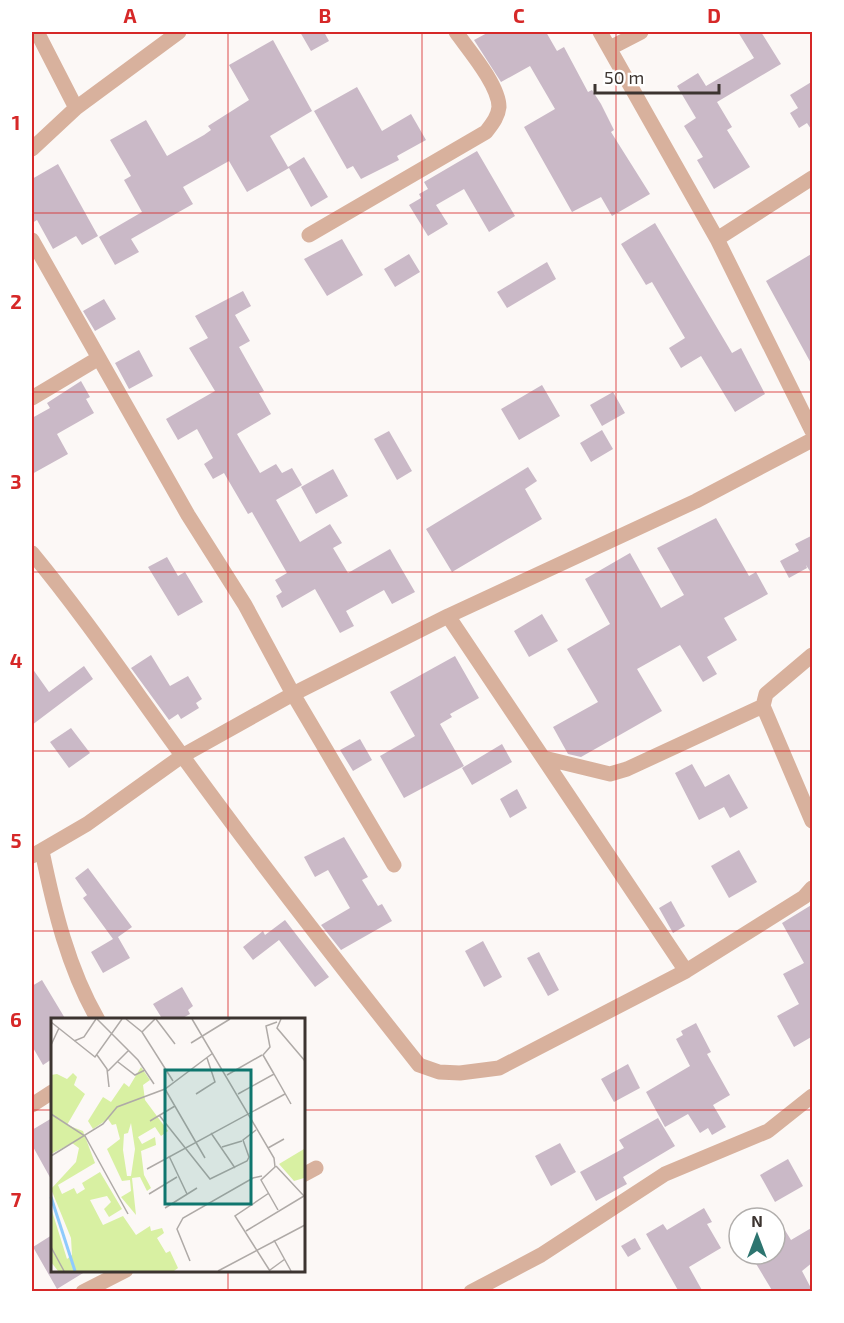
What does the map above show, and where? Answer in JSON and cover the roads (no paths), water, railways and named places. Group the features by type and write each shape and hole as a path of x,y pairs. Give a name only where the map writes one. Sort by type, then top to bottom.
{"street":[{"path":"37,32 76,108"},
{"path":"32,149 76,108 179,32"},
{"path":"309,235 486,132 497,116 499,105 495,89 456,32"},
{"path":"600,32 717,239 813,431"},
{"path":"610,48 641,32"},
{"path":"717,239 813,178"},
{"path":"32,240 188,516 245,605 293,694 394,866"},
{"path":"32,398 99,358"},
{"path":"97,1018 79,981 55,916 37,854 87,824 182,756 293,694 447,616 696,501 813,440"},
{"path":"32,553 59,586 182,756 419,1065 439,1072 460,1073 499,1068 686,971 804,897 813,888"},
{"path":"447,616 686,971"},
{"path":"813,655 766,694 763,706 813,821"},
{"path":"544,758 610,774 627,769 763,706"},
{"path":"32,1105 51,1093"},
{"path":"471,1292 541,1255 665,1174 768,1131 813,1096"},
{"path":"83,1292 122,1272"}]}
